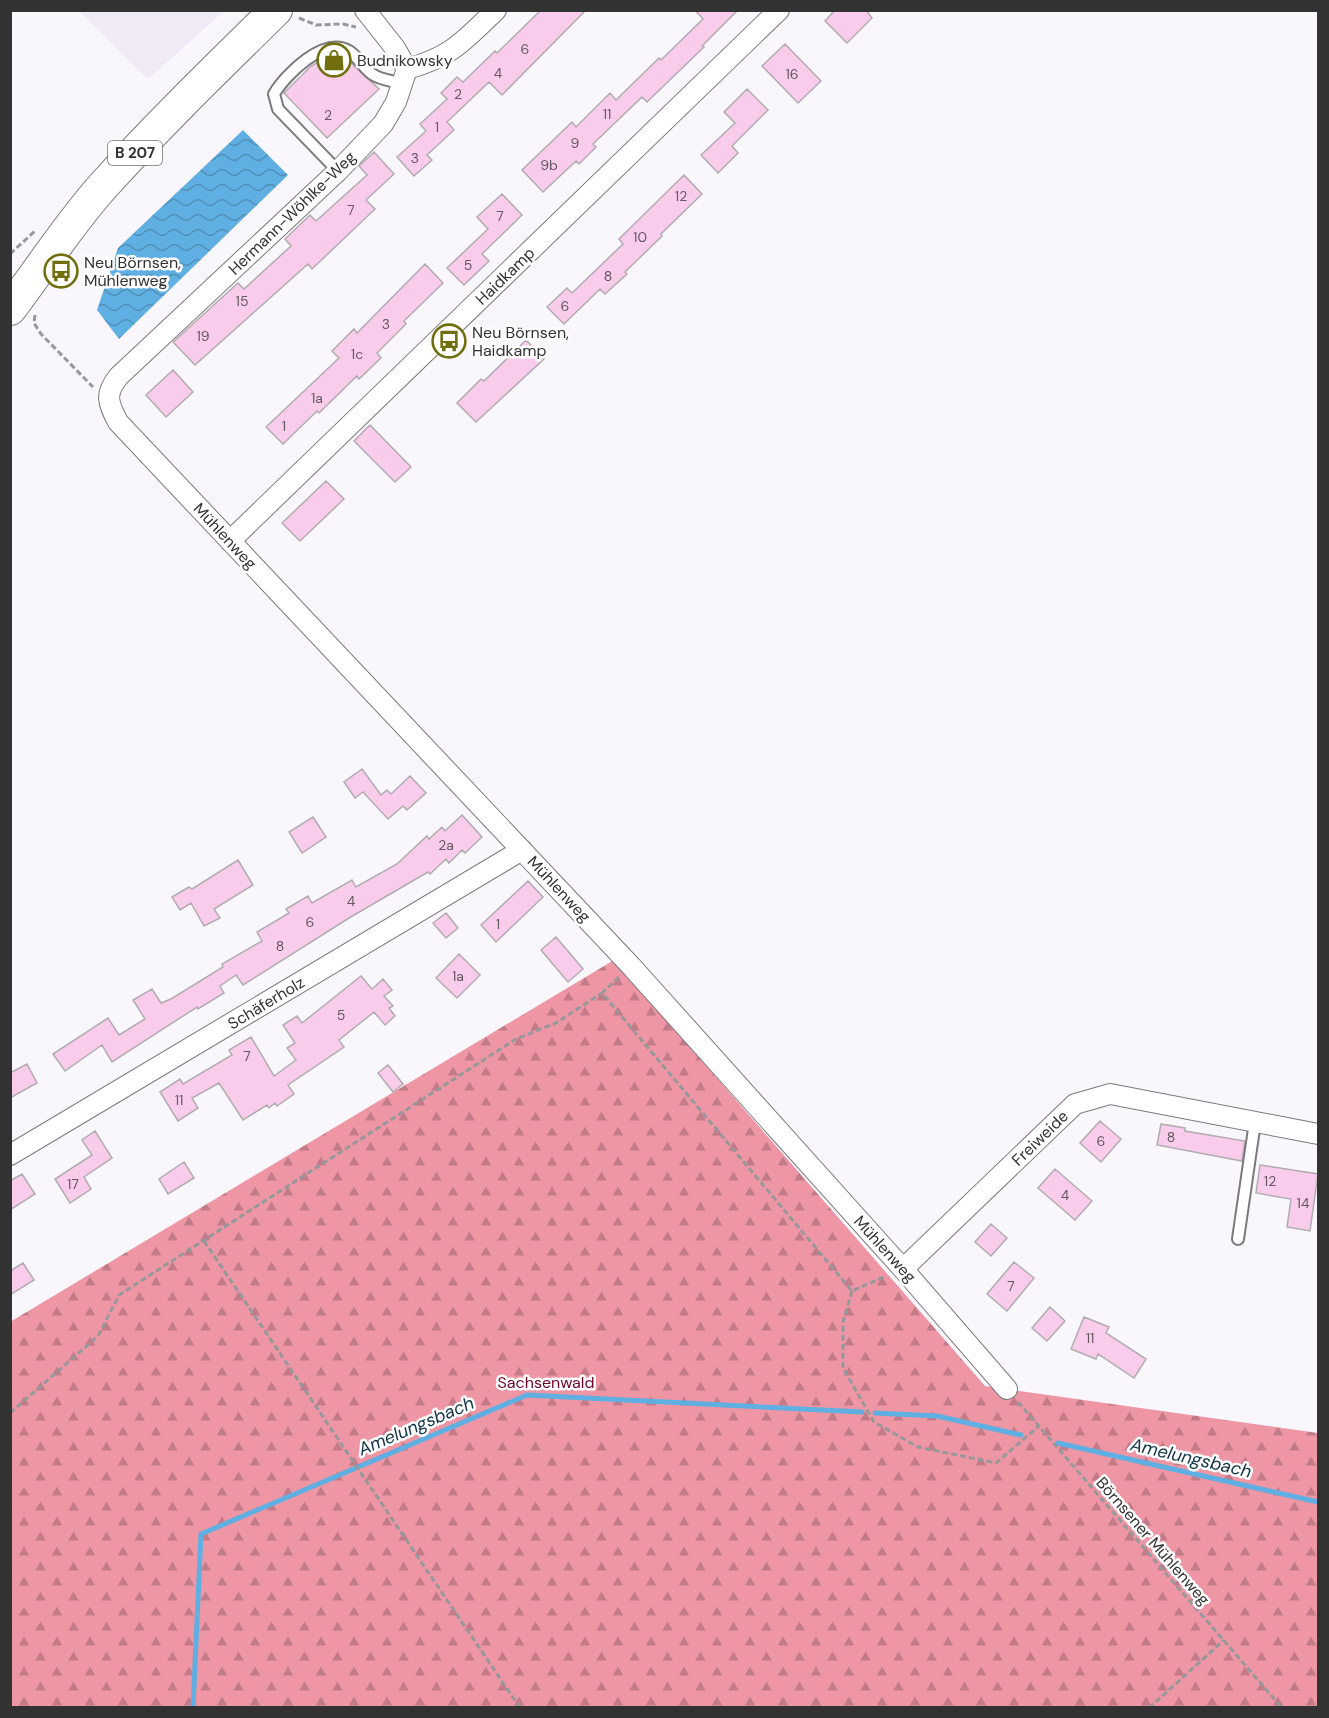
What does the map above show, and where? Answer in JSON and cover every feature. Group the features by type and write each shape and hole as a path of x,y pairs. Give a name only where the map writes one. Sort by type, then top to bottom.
{"main road":[{"name":"B 207","path":"25,308 58,244 102,187 214,71 285,13"}],"street":[{"path":"362,19 395,48 405,76 459,46 496,10"},
{"name":"Haidkamp","path":"230,541 779,10"},
{"name":"Hermann-Wöhlke-Weg","path":"109,394 112,384 119,375 339,171 383,124 405,76"},
{"name":"Mühlenweg","path":"109,394 112,411 118,422 631,966 903,1269 1007,1389"},
{"name":"Schäferholz","path":"10,1155 522,850"},
{"name":"Freiweide","path":"903,1269 1075,1104 1110,1094 1318,1134"}],"lane":[{"path":"339,171 278,109 274,94 280,85 314,53 328,48 350,52 374,76 405,76"},
{"path":"1238,1239 1255,1122"}],"path":[{"path":"285,13 316,25 343,24 362,19"},
{"path":"25,308 35,315 34,324 41,333 94,388 109,394"},
{"path":"10,1413 98,1336 119,1295 516,1039 556,1023 602,993 631,966"},
{"path":"602,993 852,1291"},
{"path":"204,1241 520,1707"},
{"path":"852,1291 903,1269"},
{"path":"852,1291 843,1322 843,1368 874,1422 918,1446 996,1463 1039,1426"},
{"name":"Börnsener Mühlenweg","path":"1007,1389 1281,1707"},
{"path":"1149,1707 1224,1640"}],"shaded area":[{"path":"79,11 224,11 148,79"}],"green space":[{"name":"Sachsenwald","path":"614,960 985,1386 1318,1433 1318,1707 11,1707 10,1322"}],"water":[{"path":"243,130 288,175 119,339 97,310 118,248"}],"building":[{"path":"541,10 586,10 502,95 489,82 447,122 454,130 427,155 432,160 414,176 397,157 426,131 420,124 447,99 441,93 457,77 463,82"},
{"path":"695,10 738,10 702,46 704,47 647,102 642,97 593,144 596,147 579,164 576,161 543,192 522,170 572,122 576,127 610,93 616,100 659,58 661,60 703,19"},
{"path":"835,10 866,10 872,18 847,43 825,21"},
{"path":"785,44 821,81 798,103 762,66"},
{"path":"340,56 347,59 379,89 327,138 284,93 311,66 328,57 333,62"},
{"path":"747,89 768,110 732,146 738,153 718,173 701,155 735,123 724,112"},
{"path":"374,152 394,174 366,200 375,209 312,269 308,264 195,365 173,342 238,283 244,289 291,246 285,239 310,215 316,221 367,175 359,166"},
{"path":"684,175 702,194 625,272 627,274 605,294 600,289 564,324 547,307 567,288 572,293 623,244 619,239"},
{"path":"502,194 522,215 482,254 489,261 464,285 447,268 488,229 477,217"},
{"path":"425,264 443,283 404,321 406,324 377,353 381,358 359,379 357,376 319,413 317,411 283,444 266,427 339,358 332,351 354,329 357,333"},
{"path":"526,340 544,359 476,422 457,403 481,379 484,381"},
{"path":"173,370 193,392 166,417 146,395"},
{"path":"370,425 411,467 395,482 354,441"},
{"path":"326,481 344,499 300,541 282,523"},
{"path":"362,769 381,795 387,790 391,794 410,776 426,793 407,810 403,806 388,819 363,792 355,798 344,782"},
{"path":"462,815 482,837 465,853 462,850 449,863 446,859 430,874 428,872 349,918 243,985 236,975 220,986 224,993 198,1009 197,1007 112,1062 102,1045 65,1071 53,1054 108,1018 119,1035 145,1019 133,1000 152,989 161,1003 171,999 223,967 222,964 262,941 257,932 289,913 286,909 308,896 312,903 352,880 356,887 397,864 427,836 429,839 442,827 445,831"},
{"path":"313,817 326,837 302,853 289,832"},
{"path":"238,860 253,885 214,909 220,918 204,926 191,903 180,910 172,897 189,887 192,889"},
{"path":"528,881 543,897 496,942 481,925"},
{"path":"446,913 458,928 446,938 433,923"},
{"path":"556,937 583,969 568,982 541,950"},
{"path":"459,954 480,975 457,998 436,978"},
{"path":"361,976 372,989 383,979 392,990 384,996 393,1006 389,1008 395,1016 385,1025 374,1012 339,1040 344,1047 288,1085 294,1094 277,1106 275,1103 269,1108 267,1105 243,1120 219,1083 192,1098 198,1108 178,1121 160,1092 180,1079 183,1084 232,1055 229,1050 251,1037 274,1076 296,1060 287,1048 295,1043 283,1025 297,1016 302,1023"},
{"path":"27,1064 37,1083 10,1098 10,1073"},
{"path":"388,1065 403,1084 393,1092 378,1073"},
{"path":"1100,1121 1121,1139 1101,1162 1080,1143"},
{"path":"1161,1124 1185,1128 1185,1131 1245,1141 1242,1161 1157,1145"},
{"path":"95,1131 112,1158 84,1177 91,1189 70,1203 55,1179 92,1155 82,1140"},
{"path":"184,1162 194,1178 168,1194 159,1179"},
{"path":"1260,1165 1318,1174 1310,1231 1287,1227 1291,1199 1256,1193"},
{"path":"1055,1169 1092,1201 1075,1220 1038,1188"},
{"path":"22,1174 35,1194 10,1210 10,1181"},
{"path":"991,1224 1007,1238 991,1256 975,1242"},
{"path":"1014,1262 1034,1278 1007,1311 987,1294"},
{"path":"23,1263 34,1280 10,1295 10,1271"},
{"path":"1050,1307 1065,1321 1047,1341 1032,1328"},
{"path":"1084,1317 1109,1327 1106,1333 1146,1359 1134,1378 1098,1354 1096,1359 1071,1349"}],"waterway":[{"name":"Amelungsbach","path":"193,1708 201,1534 527,1395 862,1412"},
{"name":"Amelungsbach","path":"875,1413 937,1416 1021,1435"},
{"name":"Amelungsbach","path":"1058,1443 1318,1502"}],"place":[{"name":"Budnikowsky","path":"334,60"},
{"name":"Neu Börnsen, Mühlenweg","path":"61,271"},
{"name":"Neu Börnsen, Haidkamp","path":"449,341"}]}
